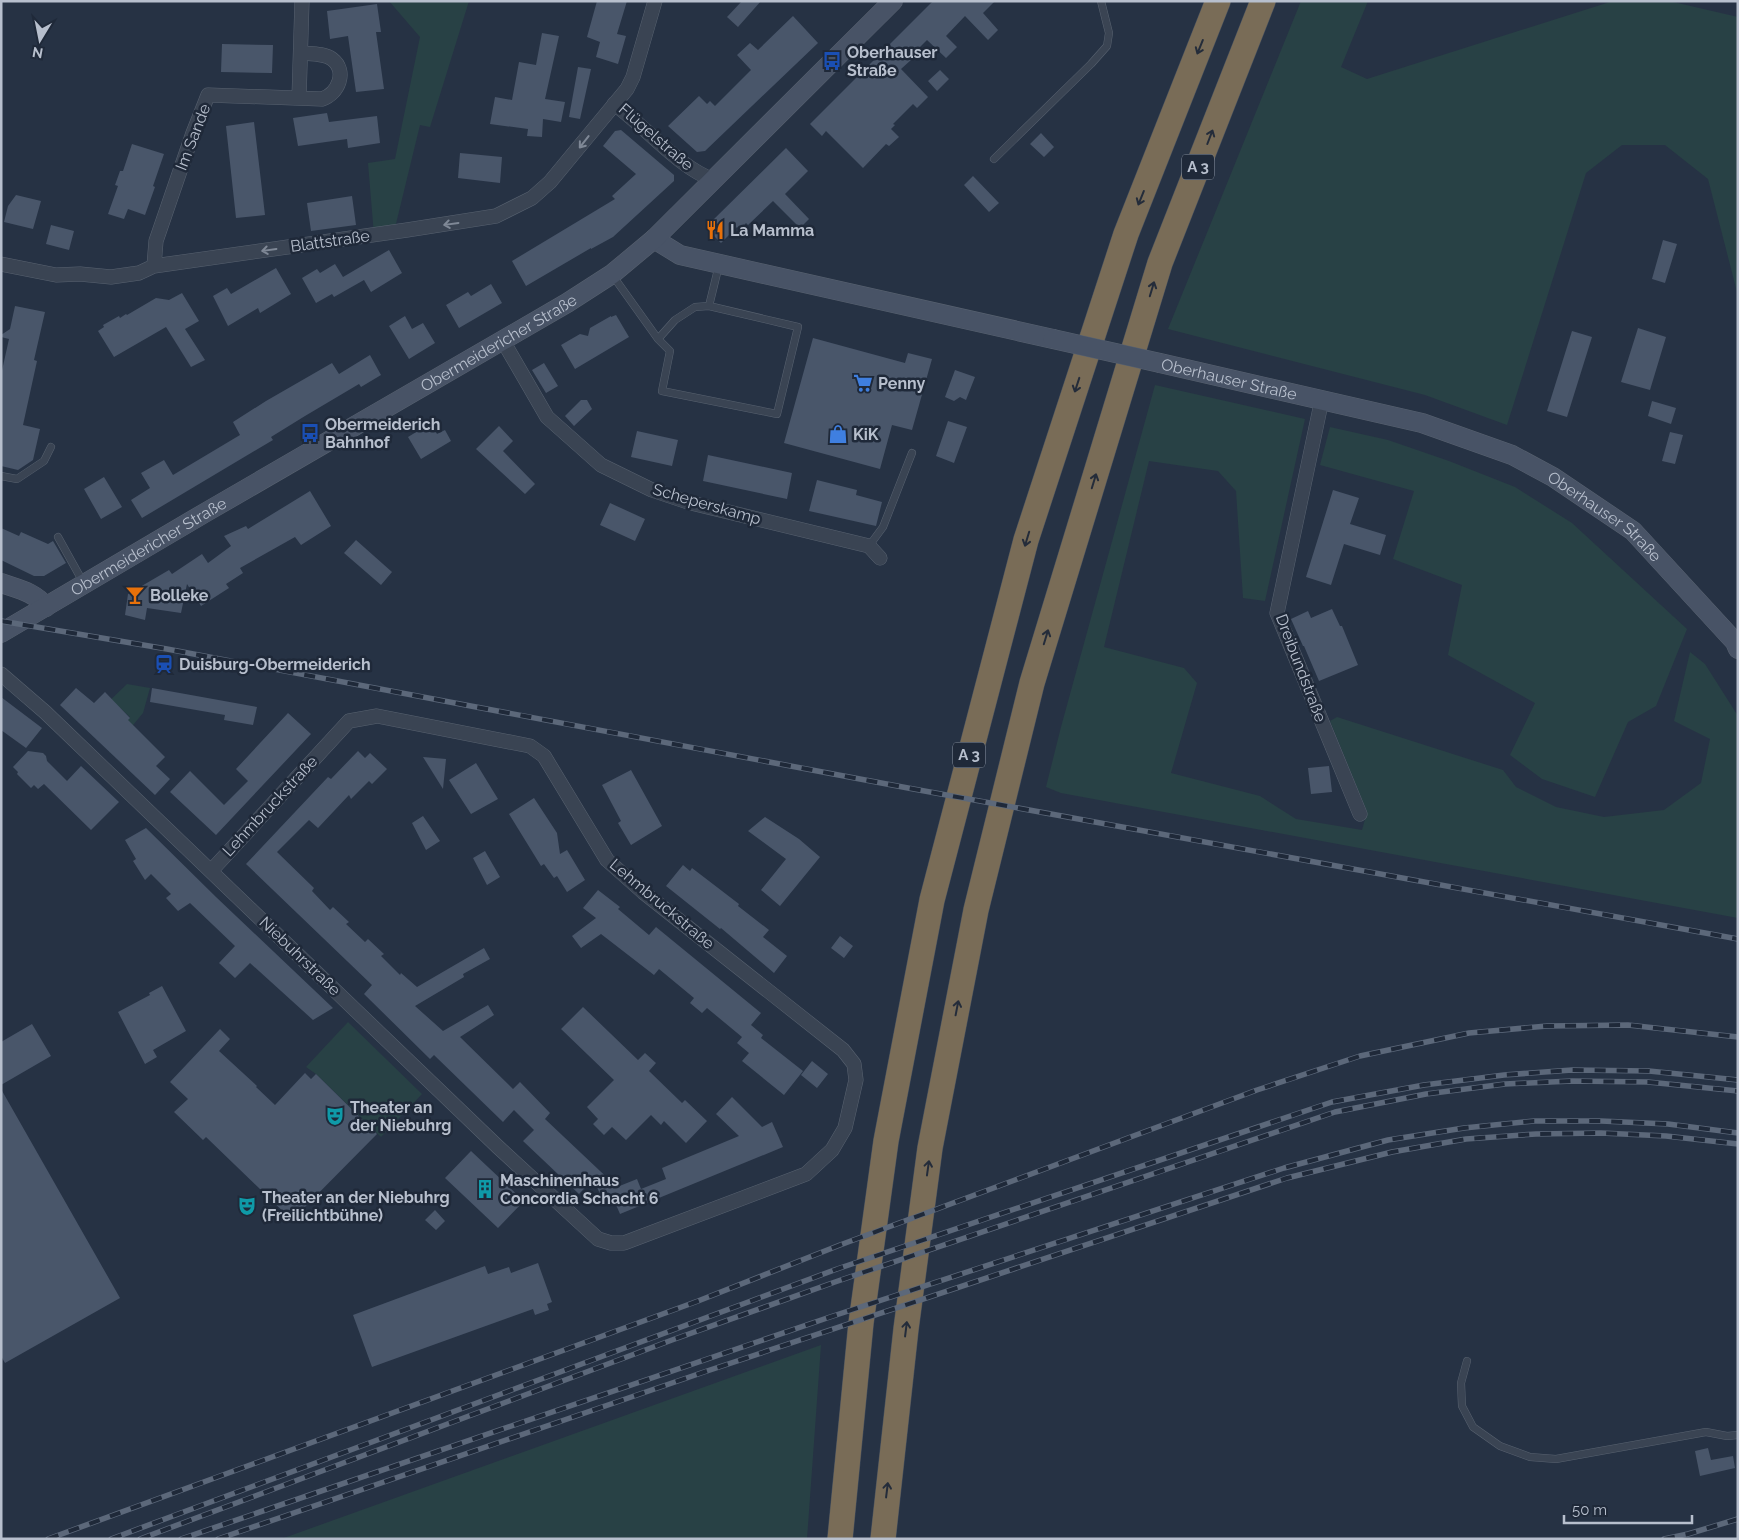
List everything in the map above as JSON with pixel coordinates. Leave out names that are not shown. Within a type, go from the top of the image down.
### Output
[{"type":"highway","name":"A 3","points":[[840,1539],[861,1323],[886,1141],[932,900],[1026,540],[1126,234],[1218,1]]},
{"type":"highway","name":"A 3","points":[[883,1539],[906,1329],[930,1148],[976,910],[1029,693],[1160,263],[1263,1]]},
{"type":"street","points":[[298,98],[302,1]]},
{"type":"street","name":"Flügelstraße","points":[[655,1],[631,83],[614,104],[693,170],[714,180]]},
{"type":"street","name":"Obermeidericher Straße","points":[[1,633],[208,511],[504,341],[612,274],[654,238],[714,180],[893,1]]},
{"type":"street","name":"Im Sande","points":[[154,266],[156,241],[208,95],[322,99],[327,97],[338,87],[340,81],[338,68],[332,59],[301,53]]},
{"type":"street","name":"Blattstraße","points":[[1,264],[56,275],[80,274],[110,277],[139,273],[154,266],[496,216],[532,198],[550,182],[614,104]]},
{"type":"street","name":"Oberhauser Straße","points":[[654,238],[680,255],[1422,423],[1512,456],[1553,477],[1634,530],[1735,642],[1738,649]]},
{"type":"street","name":"Scheperskamp","points":[[504,341],[547,417],[601,465],[652,490],[690,502],[869,546]]},
{"type":"street","name":"Dreibundstraße","points":[[1322,400],[1277,613],[1360,814]]},
{"type":"street","points":[[869,546],[880,558]]},
{"type":"street","points":[[1,583],[33,595],[41,600],[46,607]]},
{"type":"street","name":"Niebuhrstraße","points":[[1,674],[45,712],[498,1146],[598,1239]]},
{"type":"street","name":"Lehmbruckstraße","points":[[211,871],[349,721],[377,716],[530,746],[544,756],[607,860],[644,892],[844,1050],[854,1064],[856,1080],[845,1128],[832,1150],[806,1174],[624,1243],[611,1243],[598,1239]]},
{"type":"lane","points":[[994,159],[1107,46],[1109,33],[1101,1]]},
{"type":"lane","points":[[708,306],[720,265]]},
{"type":"lane","points":[[612,274],[658,339],[670,351],[662,391],[777,414],[798,327],[708,306],[695,307],[676,320],[658,339]]},
{"type":"lane","points":[[1,476],[17,479],[44,462],[51,447]]},
{"type":"lane","points":[[869,546],[883,527],[912,453]]},
{"type":"lane","points":[[58,537],[85,585]]},
{"type":"lane","points":[[1467,1361],[1461,1383],[1462,1406],[1473,1427],[1500,1446],[1530,1457],[1556,1459],[1706,1432],[1727,1436],[1738,1435]]},
{"type":"green space","points":[[389,1],[469,1],[430,127],[420,125],[394,232],[374,235],[368,163],[395,159],[420,37]]},
{"type":"green space","points":[[1301,1],[1368,1],[1341,67],[1367,79],[1613,1],[1669,1],[1738,17],[1738,296],[1708,179],[1665,145],[1622,145],[1586,173],[1507,425],[1425,395],[1168,329]]},
{"type":"green space","points":[[1155,385],[1305,419],[1265,601],[1243,598],[1236,491],[1218,471],[1149,461],[1104,647],[1184,668],[1197,683],[1171,773],[1260,796],[1296,819],[1362,830],[1367,812],[1330,721],[1337,717],[1503,770],[1516,787],[1556,807],[1604,817],[1664,810],[1701,783],[1710,739],[1674,721],[1690,652],[1705,664],[1738,716],[1738,918],[1061,793],[1046,787]]},
{"type":"green space","points":[[1330,427],[1388,440],[1515,487],[1572,523],[1687,629],[1656,706],[1628,722],[1595,797],[1542,779],[1510,755],[1535,703],[1448,655],[1462,585],[1393,559],[1414,491],[1320,465]]},
{"type":"green space","points":[[127,684],[150,688],[143,713],[110,753],[118,742],[118,730],[130,717],[119,707],[114,710],[100,710]]},
{"type":"green space","points":[[348,1022],[422,1094],[381,1137],[316,1074],[306,1067]]},
{"type":"green space","points":[[821,1345],[807,1539],[281,1539]]},
{"type":"building","points":[[597,1],[627,1],[617,34],[626,36],[618,64],[596,57],[600,42],[587,37]]},
{"type":"building","points":[[742,1],[761,1],[738,27],[727,17]]},
{"type":"building","points":[[933,1],[995,1],[983,13],[998,30],[988,40],[965,16],[946,36],[957,47],[946,58],[927,40],[909,58],[911,60],[901,69],[928,97],[917,108],[913,104],[893,124],[895,125],[891,129],[899,137],[889,146],[886,144],[863,168],[826,131],[822,136],[810,124]]},
{"type":"building","points":[[377,4],[381,32],[376,32],[384,89],[356,92],[348,36],[330,39],[327,11]]},
{"type":"building","points":[[793,16],[818,43],[705,151],[697,152],[668,126],[699,96],[707,104],[710,101],[715,106],[751,70],[737,55],[750,43],[758,50]]},
{"type":"building","points":[[542,33],[559,36],[545,99],[565,102],[561,122],[543,119],[542,137],[527,136],[528,129],[490,124],[495,97],[512,100],[519,62],[536,65]]},
{"type":"building","points":[[222,44],[273,45],[272,73],[221,72]]},
{"type":"building","points":[[578,67],[591,69],[580,119],[569,117]]},
{"type":"building","points":[[940,70],[949,79],[937,91],[928,81]]},
{"type":"building","points":[[327,113],[329,122],[377,116],[380,143],[348,148],[347,139],[298,146],[293,118]]},
{"type":"building","points":[[254,122],[265,215],[236,218],[226,126]]},
{"type":"building","points":[[621,130],[674,175],[674,181],[613,237],[526,286],[512,261],[615,199],[612,196],[636,174],[603,146],[615,131]]},
{"type":"building","points":[[1041,133],[1054,147],[1044,157],[1030,144]]},
{"type":"building","points":[[132,144],[164,154],[145,215],[128,209],[124,219],[108,214],[118,186],[115,185],[120,171],[123,171]]},
{"type":"building","points":[[786,148],[808,171],[785,194],[809,219],[800,228],[773,201],[748,225],[746,223],[740,230],[737,227],[721,243],[709,231],[716,223],[713,220]]},
{"type":"building","points":[[460,153],[502,157],[500,183],[458,178]]},
{"type":"building","points":[[973,176],[999,203],[989,212],[964,185]]},
{"type":"building","points":[[16,195],[41,201],[33,229],[4,222],[8,206]]},
{"type":"building","points":[[352,196],[356,225],[311,231],[307,203]]},
{"type":"building","points":[[51,225],[74,231],[69,250],[46,244]]},
{"type":"building","points":[[1663,240],[1677,244],[1665,283],[1652,279]]},
{"type":"building","points":[[389,250],[402,273],[371,292],[364,280],[334,297],[332,294],[316,303],[302,278],[317,269],[320,273],[335,264],[343,277]]},
{"type":"building","points":[[276,268],[291,294],[260,313],[258,308],[228,326],[213,296],[227,288],[231,294]]},
{"type":"building","points":[[491,284],[502,303],[459,328],[446,305],[468,292],[471,296]]},
{"type":"building","points":[[182,293],[199,321],[185,329],[205,360],[191,367],[166,327],[114,357],[98,331],[104,327],[103,325],[119,316],[120,318],[127,315],[156,298],[169,300]]},
{"type":"building","points":[[15,306],[45,312],[34,360],[37,361],[23,425],[40,429],[33,460],[18,470],[1,466],[1,375],[9,339],[1,337],[1,335],[10,329]]},
{"type":"building","points":[[616,315],[629,337],[575,369],[561,345],[580,334],[588,336],[590,328]]},
{"type":"building","points":[[405,316],[412,329],[423,323],[435,343],[409,359],[389,326]]},
{"type":"building","points":[[1638,328],[1666,337],[1650,390],[1621,382]]},
{"type":"building","points":[[1572,331],[1592,337],[1567,417],[1547,411]]},
{"type":"building","name":"Penny","points":[[813,338],[905,363],[908,353],[932,359],[912,430],[892,425],[880,469],[784,443]]},
{"type":"building","points":[[370,355],[381,375],[361,387],[359,384],[305,416],[271,437],[273,440],[142,518],[131,500],[150,488],[141,473],[164,460],[173,475],[240,435],[233,422],[266,401],[332,363],[339,374]]},
{"type":"building","points":[[544,363],[558,386],[546,393],[532,370]]},
{"type":"building","points":[[955,370],[975,377],[966,400],[960,397],[954,401],[945,397]]},
{"type":"building","points":[[581,400],[587,400],[592,409],[574,426],[565,416]]},
{"type":"building","points":[[1652,401],[1676,408],[1671,424],[1648,416]]},
{"type":"building","points":[[948,421],[967,427],[954,463],[936,456]]},
{"type":"building","points":[[431,423],[437,434],[445,430],[451,441],[421,459],[408,437]]},
{"type":"building","points":[[499,426],[513,441],[503,451],[535,484],[525,494],[476,449]]},
{"type":"building","points":[[637,431],[678,440],[672,466],[631,457]]},
{"type":"building","points":[[1670,432],[1683,435],[1675,464],[1662,461]]},
{"type":"building","points":[[708,455],[792,473],[787,499],[703,481]]},
{"type":"building","points":[[104,477],[122,507],[101,519],[84,489]]},
{"type":"building","points":[[817,480],[857,490],[856,495],[882,502],[876,526],[809,511]]},
{"type":"building","points":[[1333,490],[1359,498],[1350,524],[1386,535],[1380,555],[1344,544],[1331,585],[1306,577]]},
{"type":"building","points":[[310,491],[331,526],[301,545],[295,537],[240,568],[243,573],[226,584],[229,588],[201,606],[187,584],[181,613],[147,608],[145,620],[125,615],[128,594],[169,570],[172,574],[202,554],[208,563],[231,546],[224,536],[246,526],[248,529]]},
{"type":"building","points":[[610,503],[645,519],[635,541],[600,525]]},
{"type":"building","points":[[1,528],[19,536],[21,532],[48,544],[53,541],[66,563],[44,576],[34,576],[1,560]]},
{"type":"building","points":[[356,540],[392,572],[381,585],[344,553]]},
{"type":"building","points":[[1332,609],[1340,626],[1342,626],[1358,665],[1319,681],[1291,619],[1308,611],[1311,618]]},
{"type":"building","points":[[76,688],[94,703],[105,692],[130,718],[128,720],[165,757],[156,766],[170,779],[155,795],[60,705]]},
{"type":"building","points":[[152,688],[257,707],[253,725],[224,720],[225,715],[150,702]]},
{"type":"building","points":[[1,697],[42,728],[26,748],[1,730]]},
{"type":"building","points":[[288,713],[311,734],[216,835],[170,792],[190,771],[224,805],[248,781],[236,769]]},
{"type":"building","points":[[28,751],[43,753],[47,761],[67,781],[81,766],[119,802],[91,830],[44,784],[38,789],[34,785],[31,788],[17,774],[18,772],[13,767]]},
{"type":"building","points":[[358,751],[365,758],[370,753],[387,769],[372,784],[369,781],[351,799],[349,795],[318,828],[309,820],[277,852],[314,888],[312,891],[330,910],[333,907],[349,922],[346,924],[365,942],[368,939],[384,954],[381,956],[400,975],[401,973],[417,987],[484,948],[490,959],[463,974],[464,977],[415,1006],[443,1031],[488,1005],[494,1015],[460,1037],[513,1089],[520,1082],[550,1113],[545,1119],[617,1187],[637,1179],[641,1189],[666,1179],[662,1168],[739,1136],[716,1114],[732,1097],[762,1127],[772,1122],[783,1147],[620,1214],[614,1200],[603,1201],[594,1180],[598,1174],[579,1194],[523,1141],[534,1130],[514,1110],[503,1122],[434,1055],[430,1059],[364,994],[372,985],[246,864],[328,777],[331,779]]},
{"type":"building","points":[[423,757],[446,759],[443,789]]},
{"type":"building","points":[[476,763],[498,799],[471,814],[449,780]]},
{"type":"building","points":[[1329,766],[1332,792],[1311,794],[1308,768]]},
{"type":"building","points":[[631,770],[662,826],[631,845],[618,823],[621,821],[602,785]]},
{"type":"building","points":[[534,798],[557,833],[560,854],[567,850],[585,880],[567,892],[557,876],[554,878],[544,864],[541,866],[509,814]]},
{"type":"building","points":[[423,816],[440,841],[426,850],[412,823]]},
{"type":"building","points":[[765,817],[799,839],[820,857],[780,906],[761,890],[786,859],[748,831]]},
{"type":"building","points":[[146,828],[333,1008],[313,1020],[250,963],[235,978],[219,963],[235,946],[190,903],[178,911],[166,898],[171,894],[151,874],[145,880],[133,861],[136,859],[125,840]]},
{"type":"building","points":[[485,851],[500,877],[487,885],[473,858]]},
{"type":"building","points":[[683,865],[690,871],[692,868],[769,930],[763,937],[787,956],[774,973],[721,928],[666,886]]},
{"type":"building","points":[[598,890],[620,907],[618,909],[649,935],[656,927],[761,1013],[751,1025],[763,1035],[761,1038],[803,1071],[784,1095],[742,1061],[749,1053],[737,1043],[742,1037],[707,1008],[702,1013],[690,1003],[694,998],[659,969],[654,975],[601,934],[581,948],[572,936],[596,918],[583,908]]},
{"type":"building","points":[[840,936],[853,946],[844,958],[831,948]]},
{"type":"building","points":[[162,986],[186,1031],[153,1050],[157,1057],[145,1064],[118,1012],[150,995],[149,993]]},
{"type":"building","points":[[583,1007],[638,1060],[645,1053],[656,1063],[649,1071],[682,1103],[685,1100],[707,1121],[686,1143],[664,1121],[661,1125],[651,1115],[626,1140],[612,1127],[604,1135],[593,1124],[598,1119],[587,1107],[614,1080],[561,1029]]},
{"type":"building","points":[[32,1024],[51,1056],[1,1085],[1,1042]]},
{"type":"building","points":[[220,1029],[230,1039],[219,1051],[275,1105],[305,1073],[311,1079],[316,1074],[377,1134],[292,1220],[206,1137],[203,1140],[174,1112],[188,1099],[170,1082]]},
{"type":"building","points":[[812,1061],[828,1074],[817,1088],[801,1075]]},
{"type":"building","points":[[1,1089],[120,1298],[5,1363],[1,1356]]},
{"type":"building","name":"Maschinenhaus Concordia Schacht 6","points":[[471,1151],[524,1201],[498,1228],[445,1178]]},
{"type":"building","points":[[435,1210],[445,1221],[436,1230],[425,1220]]},
{"type":"building","points":[[538,1263],[552,1302],[547,1304],[549,1310],[535,1315],[533,1309],[372,1367],[353,1315],[485,1266],[488,1274],[509,1267],[511,1273]]},
{"type":"building","points":[[1708,1448],[1711,1460],[1733,1456],[1735,1468],[1700,1476],[1695,1451]]},
{"type":"railway","points":[[1,621],[167,649],[908,788],[1738,939]]},
{"type":"railway","points":[[48,1539],[698,1301],[840,1245],[1257,1090],[1360,1056],[1469,1033],[1547,1026],[1628,1025],[1738,1037]]},
{"type":"railway","points":[[111,1539],[837,1269],[1332,1102],[1424,1085],[1504,1075],[1572,1070],[1649,1071],[1738,1080]]},
{"type":"railway","points":[[140,1539],[672,1340],[835,1282],[1335,1112],[1426,1094],[1505,1084],[1572,1081],[1648,1082],[1738,1091]]},
{"type":"railway","points":[[181,1539],[830,1317],[1284,1168],[1388,1140],[1464,1128],[1534,1121],[1668,1124],[1738,1133]]},
{"type":"railway","points":[[218,1539],[704,1372],[1287,1178],[1392,1152],[1466,1139],[1536,1134],[1601,1133],[1666,1136],[1738,1144]]},
{"type":"railway","points":[[1664,1539],[1738,1519]]},
{"type":"place","name":"Oberhauser Straße","points":[[832,61]]},
{"type":"place","name":"La Mamma","points":[[715,230]]},
{"type":"place","name":"Penny","points":[[863,383]]},
{"type":"place","name":"Obermeiderich Bahnhof","points":[[310,433]]},
{"type":"place","name":"KiK","points":[[838,434]]},
{"type":"place","name":"Bolleke","points":[[135,595]]},
{"type":"place","name":"Duisburg-Obermeiderich","points":[[164,664]]},
{"type":"place","name":"Theater an der Niebuhrg","points":[[335,1116]]},
{"type":"place","name":"Maschinenhaus Concordia Schacht 6","points":[[485,1189]]},
{"type":"place","name":"Theater an der Niebuhrg (Freilichtbühne)","points":[[247,1206]]}]
